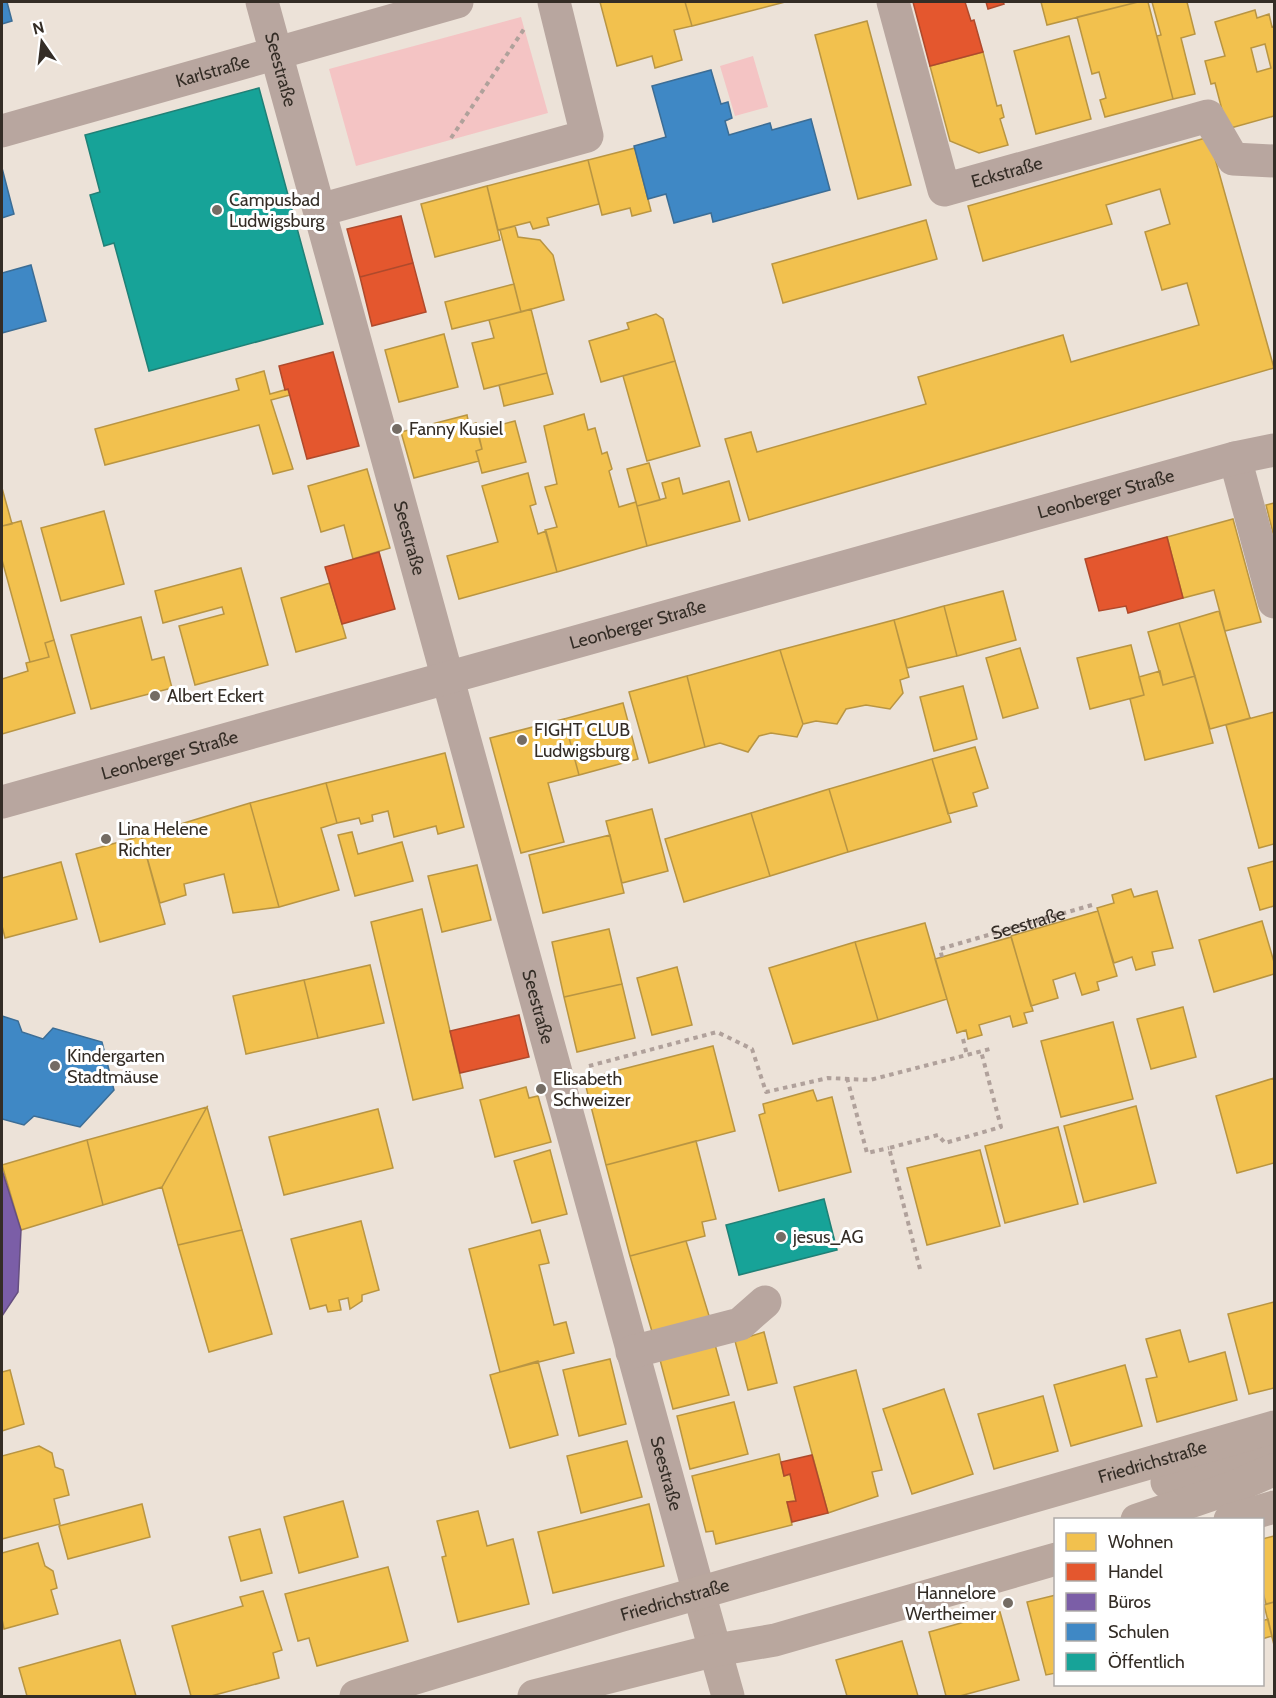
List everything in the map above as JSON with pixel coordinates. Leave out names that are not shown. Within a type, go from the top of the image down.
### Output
[{"type":"main road","name":"Friedrichstraße","points":[[356,1696],[699,1593],[1275,1427]]},
{"type":"main road","name":"Friedrichstraße","points":[[993,1509],[1062,1505],[1132,1491],[1226,1465],[1275,1456]]},
{"type":"main road","points":[[1143,1518],[1234,1487],[1275,1470]]},
{"type":"main road","points":[[1237,1518],[1275,1507]]},
{"type":"main road","points":[[534,1696],[716,1650],[775,1640],[1054,1560]]},
{"type":"main road","points":[[699,1593],[728,1696]]},
{"type":"street","name":"Seestraße","points":[[262,2],[699,1593]]},
{"type":"street","name":"Karlstraße","points":[[2,131],[457,2]]},
{"type":"street","name":"Eckstraße","points":[[893,2],[944,190],[1208,116],[1233,159],[1275,161]]},
{"type":"street","points":[[320,210],[587,136],[542,11]]},
{"type":"street","name":"Leonberger Straße","points":[[2,802],[1235,458],[1275,450]]},
{"type":"street","points":[[1235,458],[1275,602]]},
{"type":"street","points":[[632,1352],[740,1324],[765,1302]]},
{"type":"path","points":[[421,183],[542,11]]},
{"type":"path","name":"Seestraße","points":[[942,957],[940,949],[1092,905]]},
{"type":"path","points":[[557,1075],[717,1032],[752,1048],[766,1092],[828,1078],[870,1080],[990,1049]]},
{"type":"path","points":[[963,1039],[967,1055]]},
{"type":"path","points":[[847,1078],[867,1153],[938,1135],[945,1143],[1001,1127],[981,1051]]},
{"type":"path","points":[[889,1148],[920,1269]]},
{"type":"shaded area","points":[[521,17],[548,113],[356,166],[329,69]]},
{"type":"shaded area","points":[[753,56],[768,107],[735,116],[720,66]]},
{"type":"building: Wohnen","points":[[600,2],[685,2],[692,26],[674,30],[682,60],[655,68],[652,56],[617,66]]},
{"type":"building: Wohnen","points":[[685,2],[785,2],[692,26]]},
{"type":"building: Wohnen","points":[[1041,2],[1138,2],[1047,25]]},
{"type":"building: Wohnen","points":[[1138,2],[1148,2],[1173,99],[1105,117],[1100,100],[1106,98],[1099,72],[1092,74],[1077,17]]},
{"type":"building: Wohnen","points":[[1152,2],[1187,2],[1195,34],[1181,38],[1195,94],[1173,99],[1157,36],[1161,35]]},
{"type":"building: Wohnen","points":[[1255,10],[1257,18],[1269,14],[1272,27],[1274,26],[1274,116],[1227,129],[1215,83],[1211,84],[1205,61],[1225,56],[1215,22]],"holes":[[[1265,44],[1271,68],[1257,72],[1251,48]]]},
{"type":"building: Wohnen","points":[[867,21],[911,185],[858,199],[815,35]]},
{"type":"building: Wohnen","points":[[1069,36],[1091,119],[1036,134],[1014,51]]},
{"type":"building: Wohnen","points":[[983,52],[997,106],[1001,105],[1004,117],[1000,119],[1008,145],[979,153],[950,141],[930,66]]},
{"type":"building: Wohnen","points":[[1209,137],[1274,368],[749,520],[725,439],[751,432],[757,452],[926,404],[918,377],[1063,335],[1071,362],[1199,325],[1187,283],[1162,290],[1145,232],[1170,224],[1160,189],[1106,205],[1112,224],[983,261],[968,206]]},
{"type":"building: Wohnen","points":[[635,148],[651,211],[632,216],[630,208],[602,215],[588,160]]},
{"type":"building: Wohnen","points":[[588,160],[599,204],[547,218],[549,225],[533,229],[530,222],[498,230],[487,186]]},
{"type":"building: Wohnen","points":[[487,186],[500,240],[435,257],[421,204]]},
{"type":"building: Wohnen","points":[[926,220],[937,259],[783,303],[772,264]]},
{"type":"building: Wohnen","points":[[515,226],[518,237],[540,240],[553,255],[564,300],[521,312],[500,230]]},
{"type":"building: Wohnen","points":[[514,284],[521,312],[452,329],[445,302]]},
{"type":"building: Wohnen","points":[[531,309],[547,373],[484,389],[472,343],[494,338],[489,320]]},
{"type":"building: Wohnen","points":[[656,314],[663,319],[675,361],[601,382],[589,341],[629,329],[627,323]]},
{"type":"building: Wohnen","points":[[444,334],[458,387],[399,402],[385,350]]},
{"type":"building: Wohnen","points":[[675,361],[700,446],[647,461],[623,376]]},
{"type":"building: Wohnen","points":[[264,371],[270,394],[288,389],[290,395],[271,400],[293,469],[273,474],[259,425],[105,465],[95,429],[239,390],[236,379]]},
{"type":"building: Wohnen","points":[[547,373],[553,394],[504,406],[499,385]]},
{"type":"building: Wohnen","points":[[584,414],[588,430],[595,428],[602,454],[607,452],[612,469],[609,471],[619,507],[636,502],[647,546],[557,572],[545,530],[557,527],[545,487],[557,484],[544,426]]},
{"type":"building: Wohnen","points":[[467,415],[469,425],[476,423],[482,449],[476,451],[479,461],[414,478],[401,432]]},
{"type":"building: Wohnen","points":[[515,421],[526,462],[482,473],[476,451],[482,449],[477,431]]},
{"type":"building: Wohnen","points":[[649,463],[660,500],[637,506],[627,469]]},
{"type":"building: Wohnen","points":[[367,469],[390,548],[353,559],[344,525],[321,532],[308,486]]},
{"type":"building: Wohnen","points":[[528,473],[536,504],[530,506],[538,534],[546,531],[557,572],[459,599],[447,556],[498,542],[482,486]]},
{"type":"building: Wohnen","points":[[679,478],[683,494],[729,481],[740,521],[647,546],[637,506],[666,498],[662,483]]},
{"type":"building: Wohnen","points":[[2,488],[12,524],[2,526]]},
{"type":"building: Wohnen","points":[[1274,503],[1274,537],[1266,505]]},
{"type":"building: Wohnen","points":[[104,511],[124,584],[61,601],[41,528]]},
{"type":"building: Wohnen","points":[[1233,519],[1261,622],[1225,631],[1214,590],[1183,598],[1167,537]]},
{"type":"building: Wohnen","points":[[21,521],[54,640],[45,643],[49,657],[30,662],[2,560],[2,526]]},
{"type":"building: Wohnen","points":[[241,568],[268,665],[195,685],[179,626],[224,614],[222,607],[163,623],[155,591]]},
{"type":"building: Wohnen","points":[[330,583],[346,638],[296,652],[281,598]]},
{"type":"building: Wohnen","points":[[1003,591],[1016,640],[957,656],[944,606]]},
{"type":"building: Wohnen","points":[[944,606],[957,656],[907,668],[894,620]]},
{"type":"building: Wohnen","points":[[1219,611],[1250,718],[1210,729],[1179,623]]},
{"type":"building: Wohnen","points":[[141,617],[152,660],[164,657],[172,688],[91,709],[71,635]]},
{"type":"building: Wohnen","points":[[894,620],[909,677],[900,680],[903,693],[890,709],[866,705],[846,709],[837,724],[816,721],[803,724],[780,650]]},
{"type":"building: Wohnen","points":[[1179,623],[1195,676],[1163,685],[1148,632]]},
{"type":"building: Wohnen","points":[[54,640],[75,713],[2,734],[2,679],[28,671],[26,663],[49,657],[45,643]]},
{"type":"building: Wohnen","points":[[1131,645],[1144,695],[1090,709],[1077,658]]},
{"type":"building: Wohnen","points":[[1020,648],[1038,708],[1003,718],[986,658]]},
{"type":"building: Wohnen","points":[[780,650],[803,724],[797,737],[771,733],[759,736],[748,752],[720,743],[705,747],[687,676]]},
{"type":"building: Wohnen","points":[[1160,671],[1163,685],[1195,676],[1213,743],[1145,760],[1130,699],[1144,695],[1139,677]]},
{"type":"building: Wohnen","points":[[687,676],[705,747],[649,763],[629,692]]},
{"type":"building: Wohnen","points":[[963,686],[977,739],[934,751],[920,697]]},
{"type":"building: Wohnen","points":[[623,703],[638,759],[579,775],[564,719]]},
{"type":"building: Wohnen","points":[[1274,712],[1274,844],[1259,848],[1226,725]]},
{"type":"building: Wohnen","points":[[564,719],[579,775],[548,783],[564,842],[521,853],[490,738]]},
{"type":"building: Wohnen","points":[[975,747],[988,788],[973,793],[977,806],[948,814],[932,759]]},
{"type":"building: Wohnen","points":[[445,753],[464,827],[438,834],[436,826],[394,837],[388,811],[372,815],[373,821],[361,824],[359,818],[337,823],[326,783]]},
{"type":"building: Wohnen","points":[[932,759],[951,822],[848,852],[829,789]]},
{"type":"building: Wohnen","points":[[326,783],[337,823],[321,828],[339,890],[279,907],[250,803]]},
{"type":"building: Wohnen","points":[[829,789],[848,852],[770,876],[751,813]]},
{"type":"building: Wohnen","points":[[250,803],[279,907],[233,913],[224,874],[184,884],[186,895],[160,903],[141,836]]},
{"type":"building: Wohnen","points":[[652,809],[668,871],[622,883],[606,821]]},
{"type":"building: Wohnen","points":[[751,813],[770,876],[684,902],[665,839]]},
{"type":"building: Wohnen","points":[[352,832],[358,854],[402,842],[413,881],[355,896],[338,835]]},
{"type":"building: Wohnen","points":[[610,835],[624,893],[543,913],[529,855]]},
{"type":"building: Wohnen","points":[[141,836],[165,924],[100,942],[76,854]]},
{"type":"building: Wohnen","points":[[1274,861],[1274,906],[1260,910],[1248,868]]},
{"type":"building: Wohnen","points":[[61,862],[77,919],[5,938],[2,926],[2,878]]},
{"type":"building: Wohnen","points":[[477,865],[491,920],[442,932],[428,876]]},
{"type":"building: Wohnen","points":[[1131,889],[1134,897],[1157,891],[1173,948],[1152,952],[1155,965],[1136,970],[1132,957],[1114,963],[1097,908],[1114,903],[1112,895]]},
{"type":"building: Wohnen","points":[[422,909],[463,1088],[413,1100],[371,922]]},
{"type":"building: Wohnen","points":[[1098,911],[1117,976],[1097,982],[1099,990],[1082,995],[1075,973],[1053,980],[1058,998],[1031,1006],[1011,936]]},
{"type":"building: Wohnen","points":[[1262,921],[1274,962],[1274,974],[1214,992],[1199,940]]},
{"type":"building: Wohnen","points":[[925,923],[947,999],[878,1020],[855,942]]},
{"type":"building: Wohnen","points":[[609,929],[622,984],[564,997],[552,942]]},
{"type":"building: Wohnen","points":[[1011,937],[1033,1011],[1024,1013],[1027,1023],[1013,1027],[1010,1016],[979,1025],[982,1035],[968,1039],[966,1030],[957,1033],[935,959]]},
{"type":"building: Wohnen","points":[[855,942],[878,1020],[793,1044],[769,968]]},
{"type":"building: Wohnen","points":[[370,965],[384,1023],[318,1038],[304,980]]},
{"type":"building: Wohnen","points":[[677,967],[692,1025],[652,1035],[637,978]]},
{"type":"building: Wohnen","points":[[304,980],[318,1038],[246,1054],[233,996]]},
{"type":"building: Wohnen","points":[[622,984],[635,1038],[577,1052],[564,997]]},
{"type":"building: Wohnen","points":[[1183,1007],[1196,1057],[1151,1069],[1137,1019]]},
{"type":"building: Wohnen","points":[[1113,1022],[1133,1099],[1061,1117],[1041,1041]]},
{"type":"building: Wohnen","points":[[713,1046],[735,1131],[606,1165],[584,1079]]},
{"type":"building: Wohnen","points":[[1274,1078],[1274,1163],[1237,1173],[1216,1096]]},
{"type":"building: Wohnen","points":[[526,1087],[529,1098],[538,1096],[551,1142],[495,1157],[480,1100]]},
{"type":"building: Wohnen","points":[[813,1090],[817,1101],[832,1097],[851,1172],[779,1191],[759,1115],[765,1113],[763,1104]]},
{"type":"building: Wohnen","points":[[1136,1106],[1156,1183],[1084,1202],[1064,1126]]},
{"type":"building: Wohnen","points":[[207,1107],[242,1230],[178,1245],[162,1187]]},
{"type":"building: Wohnen","points":[[207,1107],[162,1187],[103,1205],[87,1140]]},
{"type":"building: Wohnen","points":[[378,1109],[393,1168],[284,1195],[269,1137]]},
{"type":"building: Wohnen","points":[[1058,1127],[1078,1204],[1005,1223],[985,1146]]},
{"type":"building: Wohnen","points":[[87,1140],[103,1205],[21,1230],[2,1165]]},
{"type":"building: Wohnen","points":[[696,1141],[716,1219],[702,1222],[705,1236],[630,1256],[606,1165]]},
{"type":"building: Wohnen","points":[[550,1150],[567,1214],[532,1223],[514,1161]]},
{"type":"building: Wohnen","points":[[980,1150],[1000,1226],[927,1245],[907,1168]]},
{"type":"building: Wohnen","points":[[361,1221],[379,1290],[362,1295],[362,1301],[350,1309],[348,1298],[339,1300],[341,1310],[328,1312],[326,1305],[310,1309],[291,1239]]},
{"type":"building: Wohnen","points":[[242,1230],[272,1334],[209,1352],[178,1245]]},
{"type":"building: Wohnen","points":[[540,1230],[549,1263],[539,1265],[554,1325],[566,1322],[574,1353],[500,1372],[469,1249]]},
{"type":"building: Wohnen","points":[[686,1241],[710,1319],[653,1335],[630,1256]]},
{"type":"building: Wohnen","points":[[1274,1302],[1274,1388],[1249,1394],[1228,1314]]},
{"type":"building: Wohnen","points":[[1180,1330],[1189,1362],[1225,1352],[1237,1400],[1157,1422],[1146,1379],[1157,1377],[1146,1339]]},
{"type":"building: Wohnen","points":[[764,1332],[777,1383],[748,1390],[735,1341]]},
{"type":"building: Wohnen","points":[[714,1341],[729,1395],[673,1409],[659,1356]]},
{"type":"building: Wohnen","points":[[610,1359],[626,1424],[579,1436],[563,1370]]},
{"type":"building: Wohnen","points":[[538,1361],[558,1435],[510,1448],[490,1375]]},
{"type":"building: Wohnen","points":[[1125,1365],[1142,1426],[1071,1446],[1054,1385]]},
{"type":"building: Wohnen","points":[[10,1370],[24,1424],[2,1431],[2,1372]]},
{"type":"building: Wohnen","points":[[856,1370],[882,1470],[872,1472],[878,1496],[828,1513],[794,1387]]},
{"type":"building: Wohnen","points":[[944,1389],[973,1474],[912,1494],[883,1409]]},
{"type":"building: Wohnen","points":[[1043,1396],[1058,1451],[994,1469],[978,1414]]},
{"type":"building: Wohnen","points":[[734,1402],[748,1454],[690,1469],[677,1416]]},
{"type":"building: Wohnen","points":[[627,1441],[642,1497],[581,1513],[567,1456]]},
{"type":"building: Wohnen","points":[[39,1446],[52,1453],[55,1467],[63,1470],[69,1495],[54,1499],[60,1524],[2,1539],[2,1456]]},
{"type":"building: Wohnen","points":[[779,1454],[784,1476],[790,1474],[796,1501],[787,1502],[792,1525],[716,1544],[713,1531],[706,1532],[692,1476]]},
{"type":"building: Wohnen","points":[[343,1501],[358,1557],[299,1573],[284,1517]]},
{"type":"building: Wohnen","points":[[142,1504],[150,1537],[68,1559],[59,1526]]},
{"type":"building: Wohnen","points":[[649,1504],[664,1566],[553,1593],[538,1532]]},
{"type":"building: Wohnen","points":[[478,1511],[487,1546],[513,1539],[529,1604],[458,1622],[442,1557],[446,1556],[437,1521]]},
{"type":"building: Wohnen","points":[[260,1529],[272,1573],[241,1581],[229,1537]]},
{"type":"building: Wohnen","points":[[1274,1536],[1274,1602],[1266,1604],[1264,1596],[1264,1538]]},
{"type":"building: Wohnen","points":[[38,1543],[45,1566],[53,1571],[57,1588],[51,1590],[58,1614],[4,1629],[2,1553]]},
{"type":"building: Wohnen","points":[[388,1567],[408,1641],[317,1666],[309,1638],[298,1641],[285,1594]]},
{"type":"building: Wohnen","points":[[263,1591],[282,1650],[273,1653],[279,1678],[211,1696],[191,1696],[172,1626],[243,1606],[240,1597]]},
{"type":"building: Wohnen","points":[[1054,1595],[1054,1673],[1046,1675],[1027,1602]]},
{"type":"building: Wohnen","points":[[1274,1602],[1274,1645],[1264,1605]]},
{"type":"building: Wohnen","points":[[1000,1612],[1019,1680],[960,1696],[946,1696],[929,1632]]},
{"type":"building: Wohnen","points":[[1268,1619],[1272,1636],[1264,1638],[1264,1620]]},
{"type":"building: Wohnen","points":[[120,1640],[136,1696],[27,1696],[19,1668]]},
{"type":"building: Wohnen","points":[[902,1641],[918,1696],[847,1696],[836,1660]]},
{"type":"building: Handel","points":[[913,2],[965,2],[971,21],[974,20],[983,52],[930,66]]},
{"type":"building: Handel","points":[[986,2],[1003,2],[1004,4],[988,9]]},
{"type":"building: Handel","points":[[401,216],[413,263],[360,277],[347,229]]},
{"type":"building: Handel","points":[[413,263],[426,312],[372,326],[360,277]]},
{"type":"building: Handel","points":[[333,352],[359,446],[307,459],[288,389],[285,390],[279,366]]},
{"type":"building: Handel","points":[[1167,537],[1183,598],[1128,613],[1126,606],[1099,611],[1085,559]]},
{"type":"building: Handel","points":[[379,552],[395,609],[342,624],[325,567]]},
{"type":"building: Handel","points":[[519,1015],[529,1057],[460,1073],[450,1031]]},
{"type":"building: Handel","points":[[812,1455],[828,1513],[792,1522],[787,1502],[796,1501],[790,1474],[784,1476],[781,1462]]},
{"type":"building: Büros","points":[[2,1170],[21,1230],[18,1292],[2,1316]]},
{"type":"building: Schulen","points":[[2,2],[7,2],[12,21],[2,24]]},
{"type":"building: Schulen","points":[[711,70],[721,104],[728,102],[732,118],[725,121],[729,135],[770,123],[772,130],[811,119],[830,190],[713,222],[711,213],[674,223],[666,194],[648,199],[634,146],[666,137],[652,86]]},
{"type":"building: Schulen","points":[[2,168],[14,214],[2,218]]},
{"type":"building: Schulen","points":[[31,265],[46,321],[2,333],[2,273]]},
{"type":"building: Schulen","name":"Kindergarten Stadtmäuse","points":[[2,1016],[18,1021],[22,1032],[43,1039],[53,1028],[102,1042],[114,1090],[80,1127],[34,1116],[24,1125],[2,1119]]},
{"type":"building: Öffentlich","points":[[259,88],[323,324],[149,371],[114,243],[104,246],[90,195],[100,192],[85,135]]},
{"type":"building: Öffentlich","name":"jesus_AG","points":[[824,1199],[837,1250],[739,1275],[726,1225]]},
{"type":"place","name":"Campusbad Ludwigsburg","points":[[217,210]]},
{"type":"place","name":"Fanny Kusiel","points":[[397,429]]},
{"type":"place","name":"Albert Eckert","points":[[155,696]]},
{"type":"place","name":"FIGHT CLUB Ludwigsburg","points":[[522,740]]},
{"type":"place","name":"Lina Helene Richter","points":[[106,839]]},
{"type":"place","name":"Kindergarten Stadtmäuse","points":[[55,1066]]},
{"type":"place","name":"Elisabeth Schweizer","points":[[541,1089]]},
{"type":"place","name":"jesus_AG","points":[[781,1237]]},
{"type":"place","name":"Hannelore Wertheimer","points":[[1008,1603]]}]
